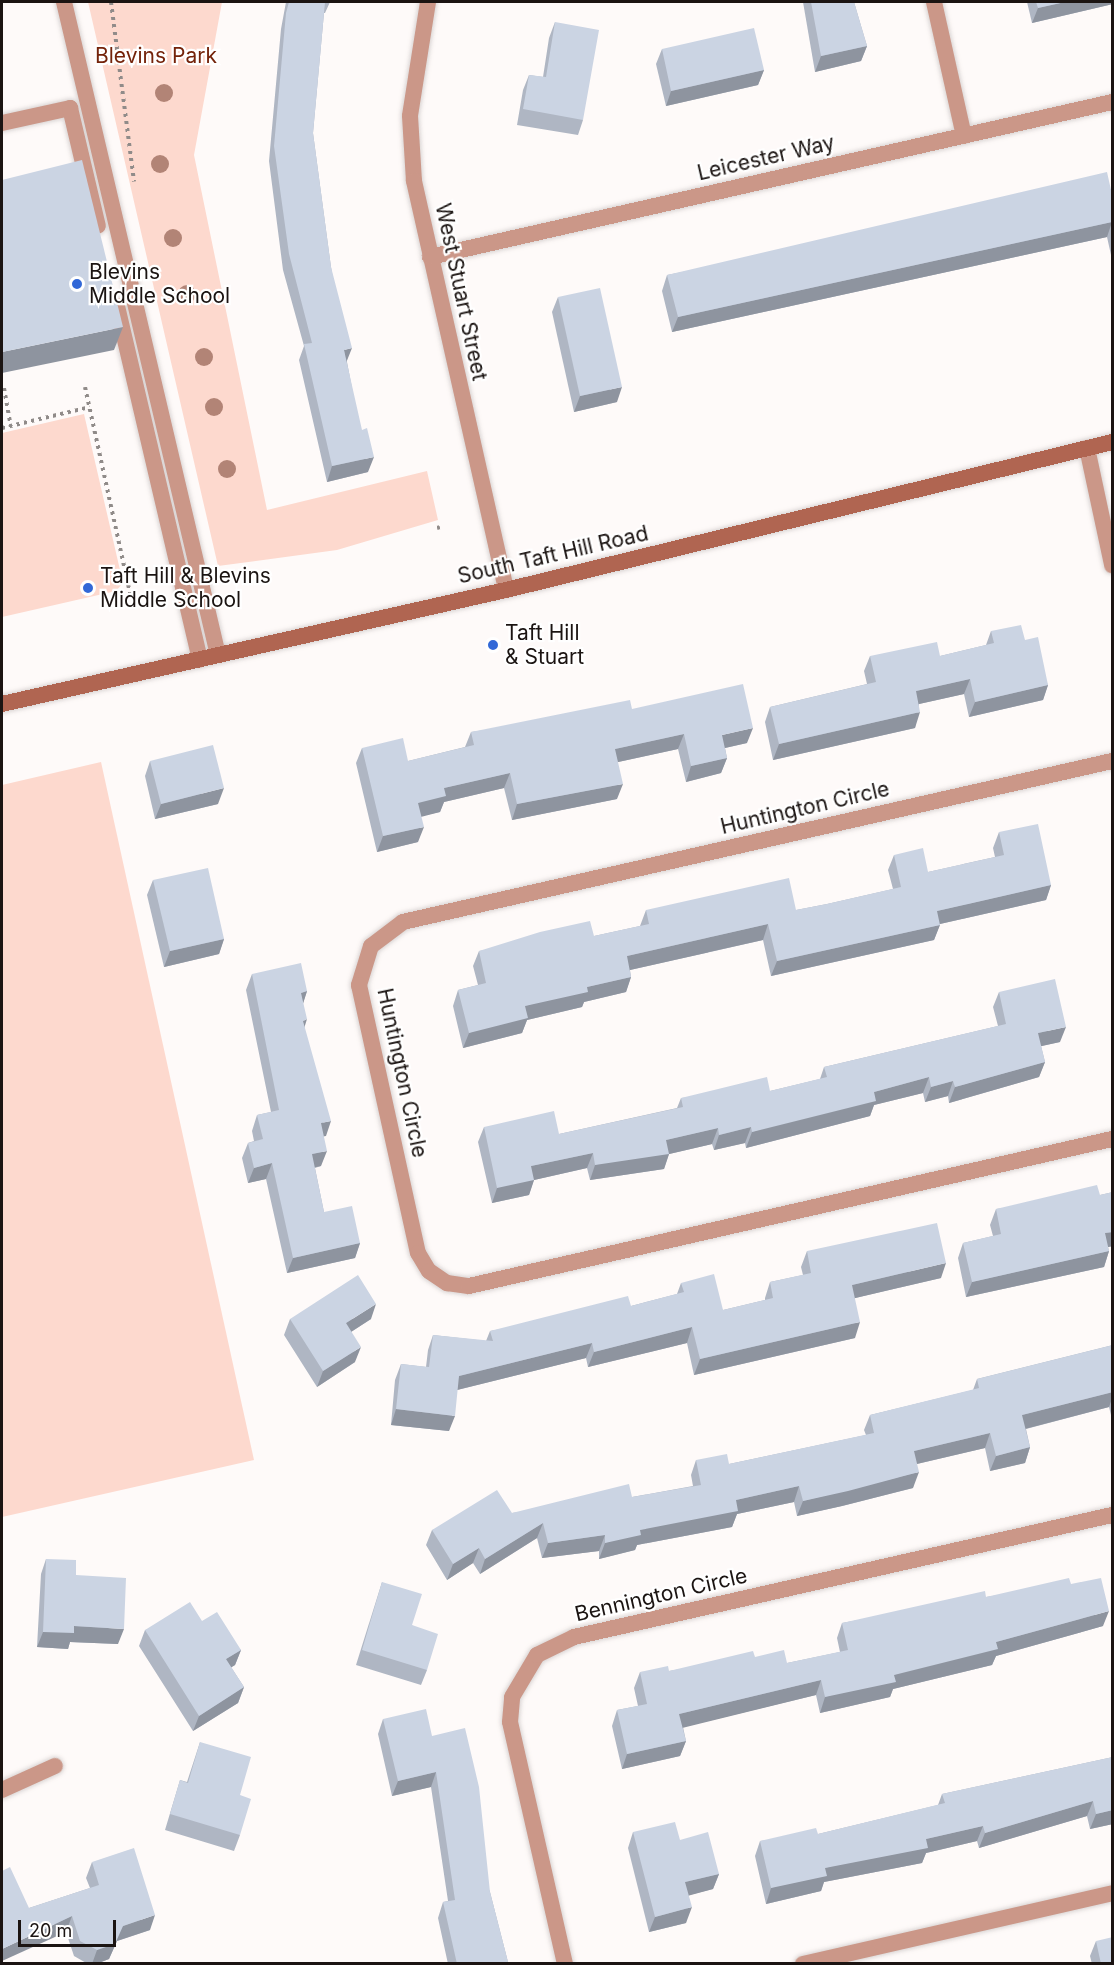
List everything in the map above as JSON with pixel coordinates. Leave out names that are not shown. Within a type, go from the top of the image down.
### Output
[{"type":"main road","name":"South Taft Hill Road","points":[[2,704],[506,590],[1113,442]]},
{"type":"street","points":[[64,2],[218,655]]},
{"type":"street","name":"West Stuart Street","points":[[428,2],[410,117],[414,180],[506,590]]},
{"type":"street","points":[[934,2],[964,136]]},
{"type":"street","name":"Leicester Way","points":[[430,257],[1113,102]]},
{"type":"street","points":[[2,123],[70,108],[200,659]]},
{"type":"street","points":[[1087,448],[1113,564]]},
{"type":"street","name":"Huntington Circle","points":[[1113,761],[403,922],[371,946],[359,985],[418,1253],[429,1271],[447,1283],[469,1286],[1113,1139]]},
{"type":"street","name":"Bennington Circle","points":[[565,1964],[510,1722],[512,1697],[537,1655],[574,1637],[1113,1515]]},
{"type":"street","points":[[2,1791],[55,1766]]},
{"type":"street","points":[[803,1964],[1113,1893]]},
{"type":"path","points":[[111,2],[130,113],[135,188]]},
{"type":"path","points":[[86,387],[130,593]]},
{"type":"path","points":[[4,388],[11,426]]},
{"type":"path","points":[[2,428],[90,407]]},
{"type":"green space","name":"Blevins Park","points":[[88,2],[222,2],[194,155],[267,510],[427,471],[438,520],[337,550],[218,566]]},
{"type":"green space","points":[[84,414],[123,583],[116,591],[2,617],[2,433]]},
{"type":"green space","points":[[101,762],[254,1460],[2,1517],[2,785]]},
{"type":"building","points":[[289,2],[325,2],[313,133],[331,267],[352,348],[344,350],[362,430],[367,428],[374,457],[332,466],[304,344],[312,343],[289,254],[274,146],[286,13]]},
{"type":"building","points":[[811,2],[854,2],[867,46],[821,56]]},
{"type":"building","points":[[1036,2],[1065,2],[1038,8]]},
{"type":"building","points":[[555,22],[599,30],[583,120],[523,109],[529,75],[546,77]]},
{"type":"building","points":[[754,28],[764,70],[671,91],[662,49]]},
{"type":"building","points":[[82,160],[123,327],[2,352],[2,180]]},
{"type":"building","points":[[1107,172],[1111,190],[1113,189],[1113,224],[1112,222],[678,317],[667,275]]},
{"type":"building","points":[[600,288],[622,387],[580,396],[558,297]]},
{"type":"building","points":[[1021,625],[1025,640],[1038,637],[1048,685],[975,702],[970,679],[916,691],[920,712],[779,744],[770,707],[876,682],[870,656],[937,642],[940,656],[994,643],[991,631]]},
{"type":"building","points":[[743,684],[753,728],[722,735],[727,758],[691,766],[684,734],[615,749],[623,784],[517,804],[510,773],[444,788],[446,796],[418,803],[424,827],[383,836],[362,748],[403,738],[408,761],[474,745],[471,732],[630,700],[632,709]]},
{"type":"building","points":[[213,745],[224,788],[161,804],[150,761]]},
{"type":"building","points":[[1038,824],[1051,885],[937,911],[940,925],[777,961],[768,924],[627,956],[631,977],[587,987],[588,992],[525,1006],[528,1018],[469,1033],[458,990],[486,983],[479,951],[540,932],[590,921],[594,936],[649,924],[646,910],[789,878],[796,910],[827,904],[901,887],[894,855],[923,848],[928,872],[1004,855],[999,832]]},
{"type":"building","points":[[208,868],[224,939],[170,951],[153,880]]},
{"type":"building","points":[[301,963],[307,991],[301,993],[307,1019],[303,1021],[331,1121],[321,1123],[327,1151],[312,1154],[324,1212],[352,1206],[360,1243],[293,1258],[272,1163],[254,1168],[248,1143],[263,1139],[257,1115],[279,1110],[252,974]]},
{"type":"building","points":[[1055,979],[1066,1027],[1038,1033],[1045,1062],[955,1087],[953,1081],[931,1087],[929,1077],[874,1092],[876,1101],[752,1132],[751,1127],[719,1135],[718,1128],[666,1140],[669,1154],[595,1165],[593,1153],[531,1166],[534,1180],[497,1188],[484,1127],[554,1111],[559,1134],[683,1107],[681,1098],[767,1077],[770,1091],[827,1077],[824,1067],[1006,1024],[999,992]]},
{"type":"building","points":[[1097,1185],[1100,1195],[1113,1192],[1113,1232],[1105,1233],[1109,1251],[972,1282],[963,1243],[1001,1234],[996,1209]]},
{"type":"building","points":[[937,1223],[946,1263],[852,1285],[860,1322],[700,1359],[692,1327],[594,1352],[592,1343],[459,1376],[455,1416],[396,1409],[401,1364],[429,1367],[433,1335],[493,1341],[490,1331],[628,1296],[631,1306],[684,1292],[681,1283],[714,1274],[723,1310],[773,1298],[770,1282],[811,1273],[807,1251]]},
{"type":"building","points":[[358,1275],[376,1304],[346,1323],[361,1347],[323,1371],[290,1319]]},
{"type":"building","points":[[1113,1345],[1113,1392],[1022,1415],[1030,1447],[996,1456],[990,1433],[914,1451],[919,1472],[803,1501],[799,1486],[736,1500],[738,1511],[640,1530],[641,1535],[605,1543],[605,1535],[548,1543],[543,1523],[485,1559],[479,1548],[453,1564],[432,1530],[497,1490],[512,1513],[629,1484],[632,1497],[701,1485],[696,1460],[727,1454],[729,1464],[874,1433],[870,1415],[979,1388],[977,1379]]},
{"type":"building","points":[[46,1559],[76,1560],[76,1575],[126,1578],[124,1629],[74,1626],[74,1633],[43,1632]]},
{"type":"building","points":[[1069,1578],[1071,1584],[1101,1578],[1109,1611],[996,1642],[998,1649],[894,1675],[896,1682],[825,1697],[821,1680],[679,1714],[686,1741],[627,1754],[617,1710],[647,1704],[640,1672],[668,1666],[669,1671],[753,1651],[755,1657],[784,1650],[787,1663],[848,1650],[842,1623],[985,1591],[986,1597]]},
{"type":"building","points":[[382,1582],[422,1594],[412,1625],[438,1634],[427,1670],[362,1650]]},
{"type":"building","points":[[190,1602],[202,1621],[217,1612],[241,1650],[226,1659],[244,1687],[199,1716],[145,1630]]},
{"type":"building","points":[[426,1709],[432,1736],[465,1728],[479,1787],[490,1892],[508,1962],[457,1964],[443,1902],[455,1900],[436,1772],[398,1781],[383,1719]]},
{"type":"building","points":[[200,1742],[251,1757],[240,1795],[251,1799],[240,1835],[170,1814],[180,1780],[188,1783]]},
{"type":"building","points":[[1113,1757],[1113,1810],[1096,1814],[1093,1801],[985,1833],[983,1826],[926,1839],[928,1848],[825,1868],[827,1876],[771,1888],[760,1841],[816,1828],[818,1834],[945,1803],[942,1794]]},
{"type":"building","points":[[675,1822],[680,1840],[708,1832],[719,1874],[685,1882],[692,1907],[655,1917],[633,1832]]},
{"type":"building","points":[[134,1848],[155,1915],[123,1926],[115,1944],[97,1950],[80,1941],[72,1916],[2,1949],[2,1871],[10,1867],[29,1908],[99,1885],[92,1862]]},
{"type":"building","points":[[1113,1937],[1113,1964],[1101,1964],[1096,1941]]},
{"type":"place","name":"Blevins Middle School","points":[[77,284]]},
{"type":"place","name":"Taft Hill & Blevins Middle School","points":[[88,588]]},
{"type":"place","name":"Taft Hill & Stuart","points":[[493,645]]}]
